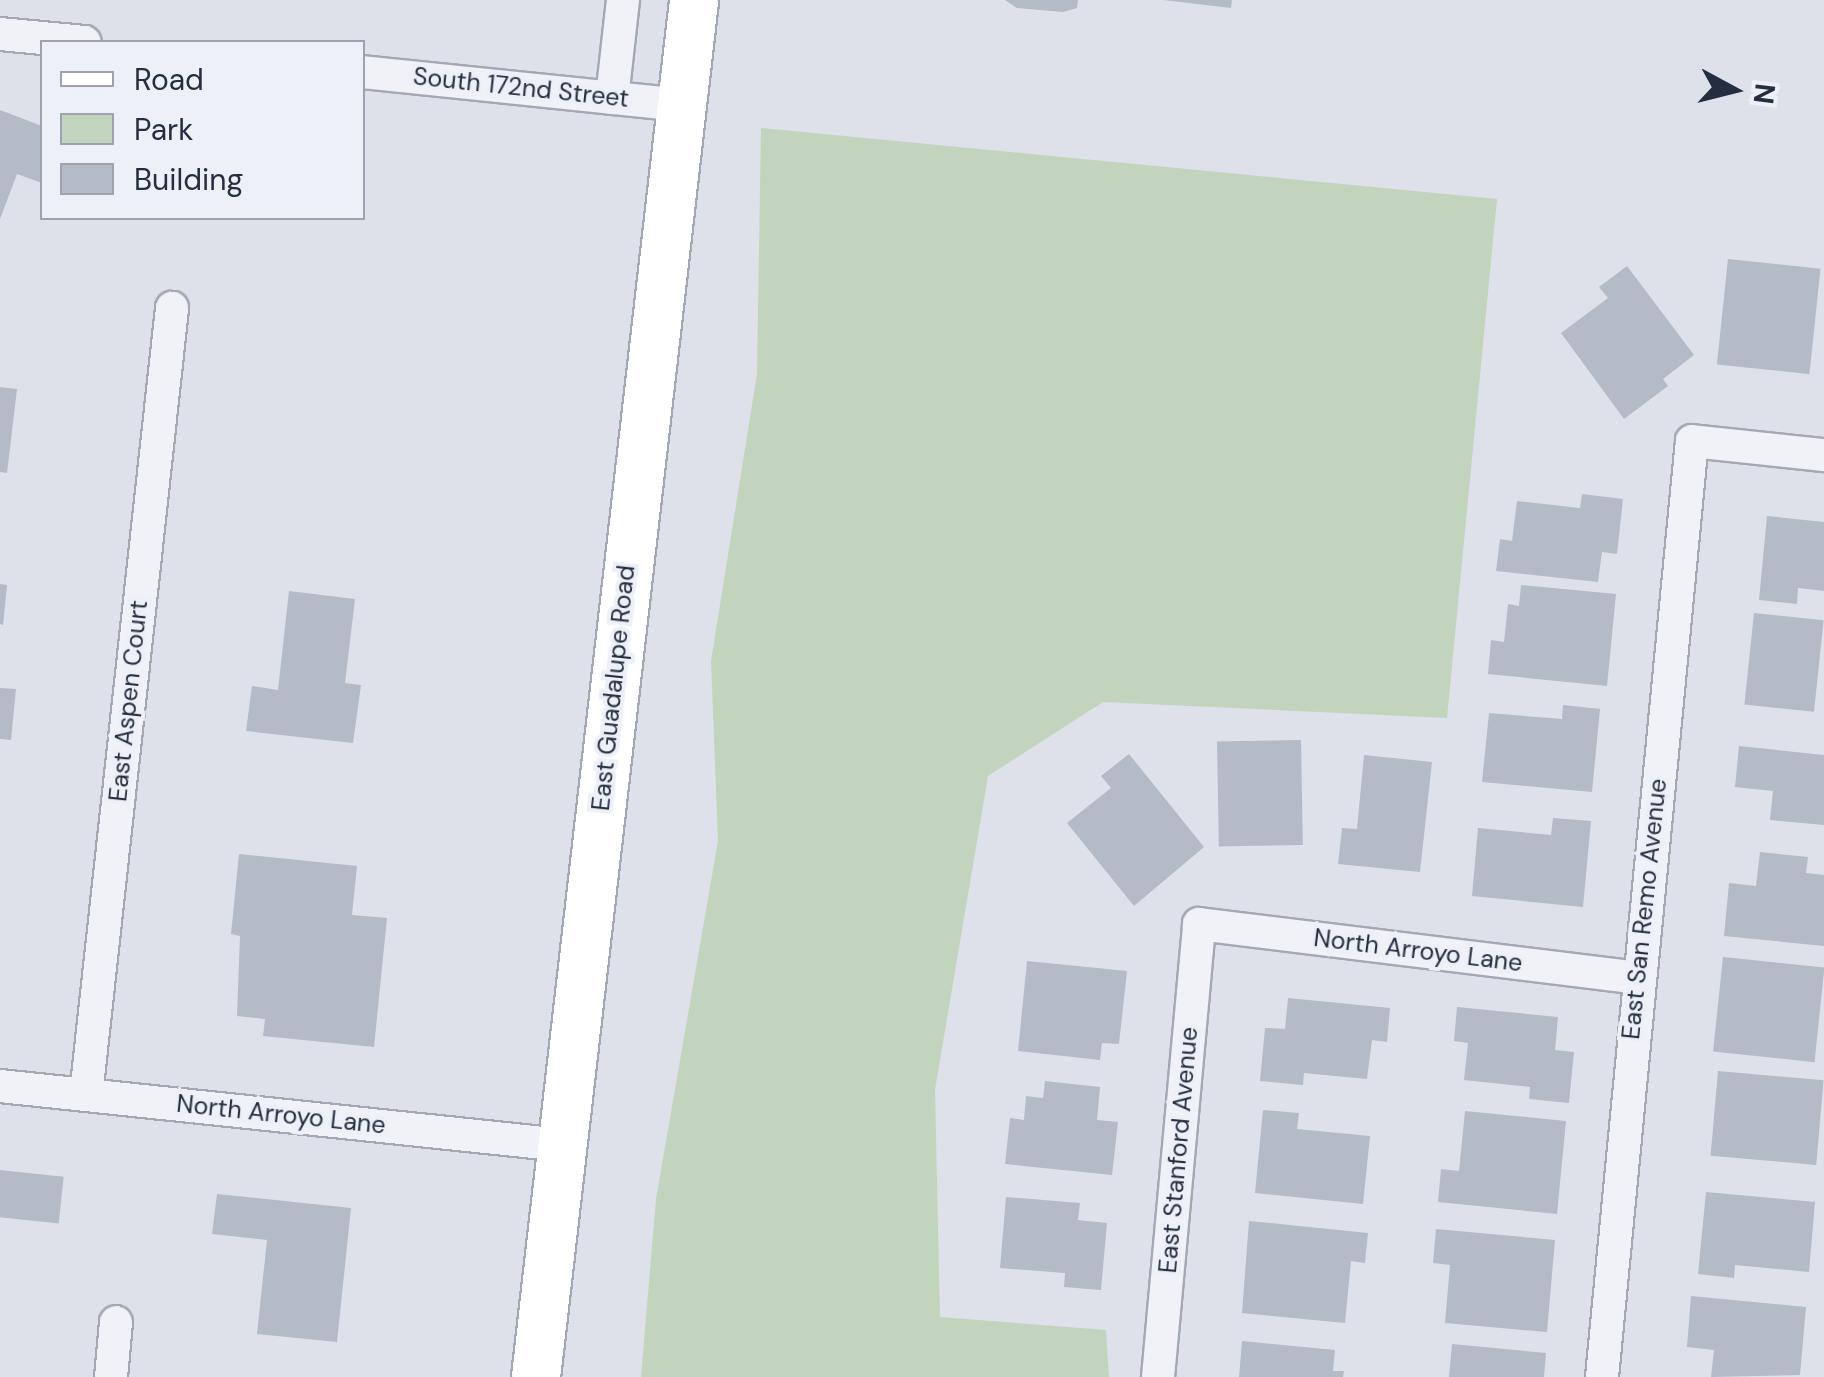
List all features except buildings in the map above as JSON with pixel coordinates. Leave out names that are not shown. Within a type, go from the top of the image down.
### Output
[{"type":"main road","name":"East Guadalupe Road","points":[[536,1377],[694,0]]},
{"type":"street","points":[[612,98],[623,0]]},
{"type":"street","points":[[0,34],[64,40]]},
{"type":"street","name":"South 172nd Street","points":[[365,72],[680,105]]},
{"type":"street","name":"East Aspen Court","points":[[86,1095],[172,308]]},
{"type":"street","name":"East San Remo Avenue","points":[[1602,1377],[1637,978],[1692,441],[1824,454]]},
{"type":"street","name":"North Arroyo Lane","points":[[1200,924],[1637,978]]},
{"type":"street","name":"East Stanford Avenue","points":[[1158,1377],[1200,924]]},
{"type":"street","name":"North Arroyo Lane","points":[[0,1086],[562,1145]]},
{"type":"street","points":[[111,1377],[116,1322]]},
{"type":"green space","points":[[761,128],[1497,199],[1447,718],[1103,702],[988,776],[935,1090],[940,1317],[1106,1330],[1109,1377],[641,1377],[656,1199],[718,841],[711,661],[757,374]]}]
